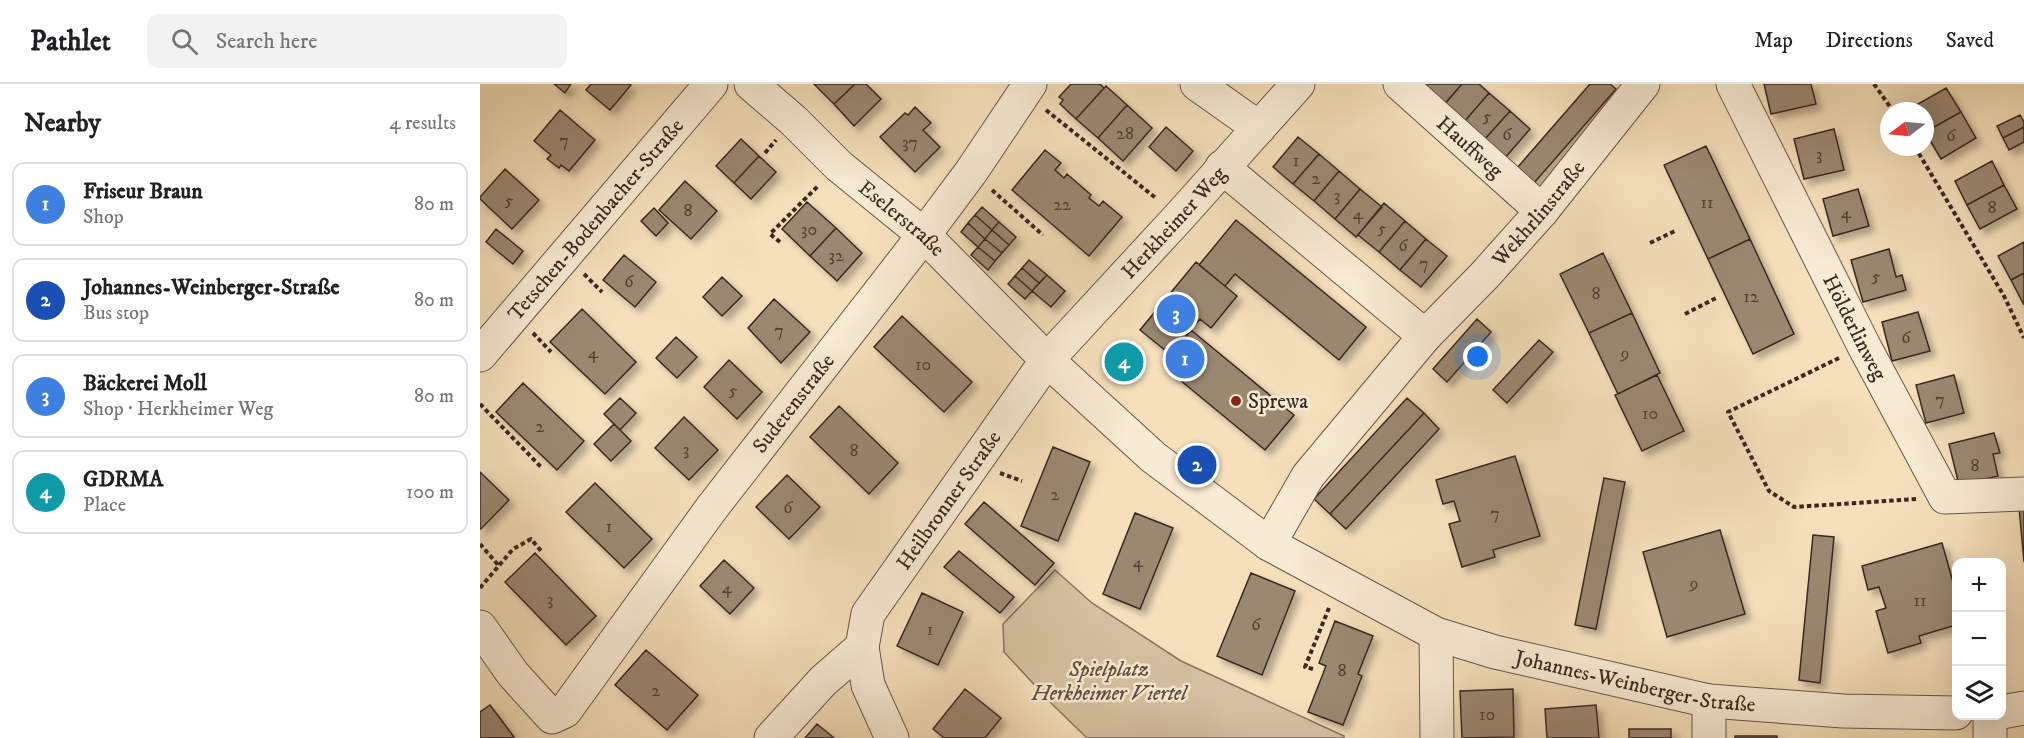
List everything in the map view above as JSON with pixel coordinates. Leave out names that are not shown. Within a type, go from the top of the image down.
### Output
[{"type":"street","name":"Tetschen-Bodenbacher-Straße","points":[[480,356],[711,84]]},
{"type":"street","name":"Eselerstraße","points":[[751,84],[794,121],[838,166],[924,235],[1047,360]]},
{"type":"street","points":[[1197,84],[1259,128]]},
{"type":"street","name":"Herkheimer Weg","points":[[1047,360],[1298,84]]},
{"type":"street","name":"Hauffweg","points":[[1400,84],[1542,211]]},
{"type":"street","name":"Hölderlinweg","points":[[1733,84],[1864,346],[1946,498]]},
{"type":"street","name":"Wekhrlinstraße","points":[[1269,544],[1308,476],[1425,336],[1484,276],[1542,211],[1642,85]]},
{"type":"street","name":"Sudetenstraße","points":[[480,627],[513,674],[552,717],[565,711],[718,501],[971,172],[1027,88]]},
{"type":"street","points":[[1222,167],[1425,336]]},
{"type":"street","name":"Johannes-Weinberger-Straße","points":[[1047,360],[1153,457],[1269,544],[1436,634],[1495,652],[1709,701],[1843,711],[1952,713]]},
{"type":"street","name":"Heilbronner Straße","points":[[892,738],[868,685],[862,647],[868,614],[1047,360]]},
{"type":"street","points":[[1946,498],[2024,494]]},
{"type":"street","points":[[1436,634],[1437,738]]},
{"type":"street","points":[[771,738],[823,681],[862,647]]},
{"type":"street","points":[[1709,701],[1709,738]]},
{"type":"street","points":[[2006,711],[2024,708]]},
{"type":"street","points":[[1990,720],[1990,738]]},
{"type":"path","points":[[1875,84],[1887,102]]},
{"type":"path","points":[[1027,88],[1180,216]]},
{"type":"path","points":[[1920,156],[2004,296],[2024,338]]},
{"type":"path","points":[[780,242],[770,234],[838,166]]},
{"type":"path","points":[[971,172],[1043,235]]},
{"type":"path","points":[[1650,243],[1677,230]]},
{"type":"path","points":[[1684,314],[1716,298]]},
{"type":"path","points":[[1864,346],[1728,412],[1769,491],[1794,507],[1946,498]]},
{"type":"path","points":[[480,404],[541,467]]},
{"type":"path","points":[[480,588],[513,549],[531,538],[542,552]]},
{"type":"path","points":[[480,544],[499,566]]},
{"type":"path","points":[[1313,669],[1305,667],[1339,582]]},
{"type":"green space","name":"Spielplatz Herkheimer Viertel","points":[[1055,570],[1092,603],[1181,661],[1344,736],[1344,738],[1087,738],[1004,652],[1003,624]]},
{"type":"building","points":[[554,84],[571,84],[565,93]]},
{"type":"building","points":[[591,84],[631,85],[610,110],[586,90]]},
{"type":"building","points":[[814,84],[855,84],[834,104]]},
{"type":"building","points":[[855,84],[866,84],[881,99],[854,126],[834,104]]},
{"type":"building","points":[[1071,84],[1100,84],[1104,88],[1076,119],[1060,104],[1063,100],[1059,97]]},
{"type":"building","points":[[1423,84],[1462,84],[1441,108]]},
{"type":"building","points":[[1462,84],[1479,84],[1489,93],[1464,122],[1444,105]]},
{"type":"building","points":[[1590,84],[1610,84],[1616,89],[1527,191],[1510,176]]},
{"type":"building","points":[[1764,84],[1811,84],[1816,104],[1771,114]]},
{"type":"building","points":[[1106,86],[1127,105],[1098,138],[1076,119]]},
{"type":"building","points":[[1946,88],[1961,112],[1934,127],[1934,102],[1922,102]]},
{"type":"building","points":[[1489,93],[1510,111],[1484,140],[1464,122]]},
{"type":"building","points":[[1127,105],[1152,128],[1123,161],[1098,138]]},
{"type":"building","points":[[915,107],[931,123],[923,130],[940,147],[915,172],[880,137],[905,113],[908,115]]},
{"type":"building","points":[[560,110],[595,140],[569,171],[561,165],[559,168],[547,159],[551,155],[534,141]]},
{"type":"building","points":[[1510,111],[1530,129],[1505,158],[1484,140]]},
{"type":"building","points":[[1961,112],[1976,138],[1941,159],[1934,147],[1934,127]]},
{"type":"building","points":[[2020,115],[2024,127],[2003,138],[1997,126]]},
{"type":"building","points":[[1166,127],[1193,151],[1176,171],[1149,147]]},
{"type":"building","points":[[2024,127],[2024,142],[2009,150],[2003,138]]},
{"type":"building","points":[[1834,129],[1844,170],[1804,179],[1794,139]]},
{"type":"building","points":[[1298,137],[1319,154],[1293,184],[1273,167]]},
{"type":"building","points":[[741,139],[759,156],[734,183],[716,166]]},
{"type":"building","points":[[1706,146],[1750,239],[1708,259],[1664,165]]},
{"type":"building","points":[[1045,150],[1061,163],[1055,170],[1064,178],[1067,174],[1091,195],[1089,198],[1099,206],[1103,201],[1122,217],[1089,256],[1012,190]]},
{"type":"building","points":[[1319,154],[1339,171],[1314,201],[1293,184]]},
{"type":"building","points":[[759,156],[776,172],[751,199],[734,183]]},
{"type":"building","points":[[1992,161],[2004,185],[1967,205],[1955,181]]},
{"type":"building","points":[[505,169],[539,200],[512,229],[480,199]]},
{"type":"building","points":[[1339,171],[1360,189],[1335,219],[1314,201]]},
{"type":"building","points":[[685,181],[717,211],[691,239],[659,210]]},
{"type":"building","points":[[2004,185],[2017,209],[1980,229],[1967,205]]},
{"type":"building","points":[[1360,189],[1382,207],[1356,237],[1335,219]]},
{"type":"building","points":[[1858,189],[1869,226],[1833,236],[1823,199]]},
{"type":"building","points":[[807,202],[836,228],[810,256],[782,229]]},
{"type":"building","points":[[1384,203],[1405,221],[1379,252],[1358,235]]},
{"type":"building","points":[[982,207],[999,222],[992,230],[975,215]]},
{"type":"building","points":[[654,208],[668,223],[656,236],[641,221]]},
{"type":"building","points":[[975,215],[992,230],[985,239],[968,223]]},
{"type":"building","points":[[1236,220],[1366,327],[1339,360],[1235,274],[1225,286],[1199,265]]},
{"type":"building","points":[[1405,221],[1426,239],[1400,270],[1379,252]]},
{"type":"building","points":[[999,222],[1016,237],[1009,245],[992,230]]},
{"type":"building","points":[[968,223],[985,239],[978,247],[961,232]]},
{"type":"building","points":[[836,228],[862,253],[837,281],[810,256]]},
{"type":"building","points":[[496,229],[523,251],[513,264],[486,242]]},
{"type":"building","points":[[992,230],[1009,245],[1002,253],[985,239]]},
{"type":"building","points":[[985,239],[1002,253],[995,261],[978,247]]},
{"type":"building","points":[[1426,239],[1447,256],[1421,287],[1400,270]]},
{"type":"building","points":[[1750,239],[1794,334],[1753,354],[1708,259]]},
{"type":"building","points":[[2024,242],[2024,273],[2011,280],[1998,256]]},
{"type":"building","points":[[978,247],[995,261],[988,270],[971,255]]},
{"type":"building","points":[[1889,249],[1896,277],[1902,275],[1906,290],[1863,302],[1851,260]]},
{"type":"building","points":[[1603,253],[1632,313],[1589,333],[1560,274]]},
{"type":"building","points":[[624,255],[656,282],[635,307],[603,280]]},
{"type":"building","points":[[1029,260],[1047,275],[1039,283],[1022,268]]},
{"type":"building","points":[[1196,262],[1237,296],[1211,328],[1200,319],[1171,355],[1140,330]]},
{"type":"building","points":[[1022,268],[1039,283],[1032,291],[1015,276]]},
{"type":"building","points":[[2024,273],[2024,305],[2011,280]]},
{"type":"building","points":[[1047,275],[1065,291],[1051,307],[1032,291]]},
{"type":"building","points":[[1015,276],[1032,291],[1025,299],[1008,284]]},
{"type":"building","points":[[722,277],[742,296],[722,316],[703,297]]},
{"type":"building","points":[[774,299],[810,332],[781,363],[748,328]]},
{"type":"building","points":[[582,309],[636,362],[605,394],[550,342]]},
{"type":"building","points":[[1918,312],[1930,351],[1892,361],[1882,322]]},
{"type":"building","points":[[1632,313],[1660,373],[1618,394],[1589,333]]},
{"type":"building","points":[[902,316],[972,382],[944,412],[874,347]]},
{"type":"building","points":[[1477,319],[1491,332],[1447,382],[1433,369]]},
{"type":"building","points":[[1191,330],[1294,415],[1265,450],[1169,371],[1177,361],[1171,355]]},
{"type":"building","points":[[676,337],[697,357],[677,378],[656,358]]},
{"type":"building","points":[[1539,340],[1553,352],[1507,403],[1493,390]]},
{"type":"building","points":[[1120,354],[1132,365],[1127,371],[1115,359]]},
{"type":"building","points":[[729,360],[762,392],[737,419],[704,387]]},
{"type":"building","points":[[1657,375],[1684,431],[1642,451],[1615,395]]},
{"type":"building","points":[[1954,375],[1964,413],[1926,423],[1916,385]]},
{"type":"building","points":[[523,383],[584,441],[557,470],[496,412]]},
{"type":"building","points":[[620,398],[636,413],[620,430],[604,414]]},
{"type":"building","points":[[1407,398],[1424,413],[1330,514],[1314,499]]},
{"type":"building","points":[[839,406],[898,463],[869,494],[810,437]]},
{"type":"building","points":[[1424,413],[1439,429],[1346,529],[1330,514]]},
{"type":"building","points":[[684,417],[718,450],[689,480],[655,448]]},
{"type":"building","points":[[614,424],[631,441],[611,461],[594,444]]},
{"type":"building","points":[[1994,433],[2000,453],[1993,454],[1998,476],[1959,485],[1949,444]]},
{"type":"building","points":[[1053,447],[1090,462],[1058,541],[1021,526]]},
{"type":"building","points":[[1515,456],[1540,536],[1493,550],[1495,557],[1462,567],[1449,524],[1460,521],[1454,501],[1443,504],[1436,480]]},
{"type":"building","points":[[480,472],[509,500],[481,529],[480,528]]},
{"type":"building","points":[[787,475],[820,507],[789,539],[756,507]]},
{"type":"building","points":[[1604,478],[1625,482],[1596,629],[1575,625]]},
{"type":"building","points":[[595,483],[652,539],[624,568],[566,512]]},
{"type":"building","points":[[984,502],[1054,563],[1035,585],[965,524]]},
{"type":"building","points":[[2024,506],[2024,562],[2019,507]]},
{"type":"building","points":[[1135,513],[1173,528],[1140,609],[1103,594]]},
{"type":"building","points":[[1720,530],[1745,614],[1667,637],[1643,552]]},
{"type":"building","points":[[1813,535],[1834,537],[1820,683],[1799,680]]},
{"type":"building","points":[[1942,543],[1952,579],[1952,626],[1919,636],[1921,643],[1888,653],[1876,611],[1886,608],[1879,587],[1868,590],[1862,566]]},
{"type":"building","points":[[959,551],[1014,597],[1000,613],[944,567]]},
{"type":"building","points":[[535,553],[596,616],[566,645],[505,582]]},
{"type":"building","points":[[724,560],[754,588],[730,614],[700,586]]},
{"type":"building","points":[[1251,573],[1295,591],[1262,675],[1217,656]]},
{"type":"building","points":[[922,593],[963,612],[938,665],[897,646]]},
{"type":"building","points":[[1335,621],[1373,636],[1358,674],[1362,676],[1343,725],[1308,712],[1326,666],[1319,663]]},
{"type":"building","points":[[646,650],[698,695],[667,730],[615,685]]},
{"type":"building","points":[[965,689],[1001,718],[985,738],[944,738],[933,729]]},
{"type":"building","points":[[1513,689],[1514,737],[1462,738],[1460,691]]},
{"type":"building","points":[[490,705],[514,737],[480,738],[480,712]]},
{"type":"building","points":[[1596,705],[1599,738],[1547,738],[1545,709]]},
{"type":"building","points":[[817,724],[834,738],[805,738]]},
{"type":"building","points":[[1629,729],[1671,729],[1671,738],[1629,738]]},
{"type":"building","points":[[1735,736],[1777,736],[1777,738],[1735,738]]},
{"type":"place","name":"Bäckerei Moll","points":[[1176,314]]},
{"type":"place","name":"Friseur Braun","points":[[1185,359]]},
{"type":"place","name":"GDRMA","points":[[1124,362]]},
{"type":"place","name":"Sprewa","points":[[1236,401]]},
{"type":"place","name":"Johannes-Weinberger-Straße","points":[[1197,465]]}]
